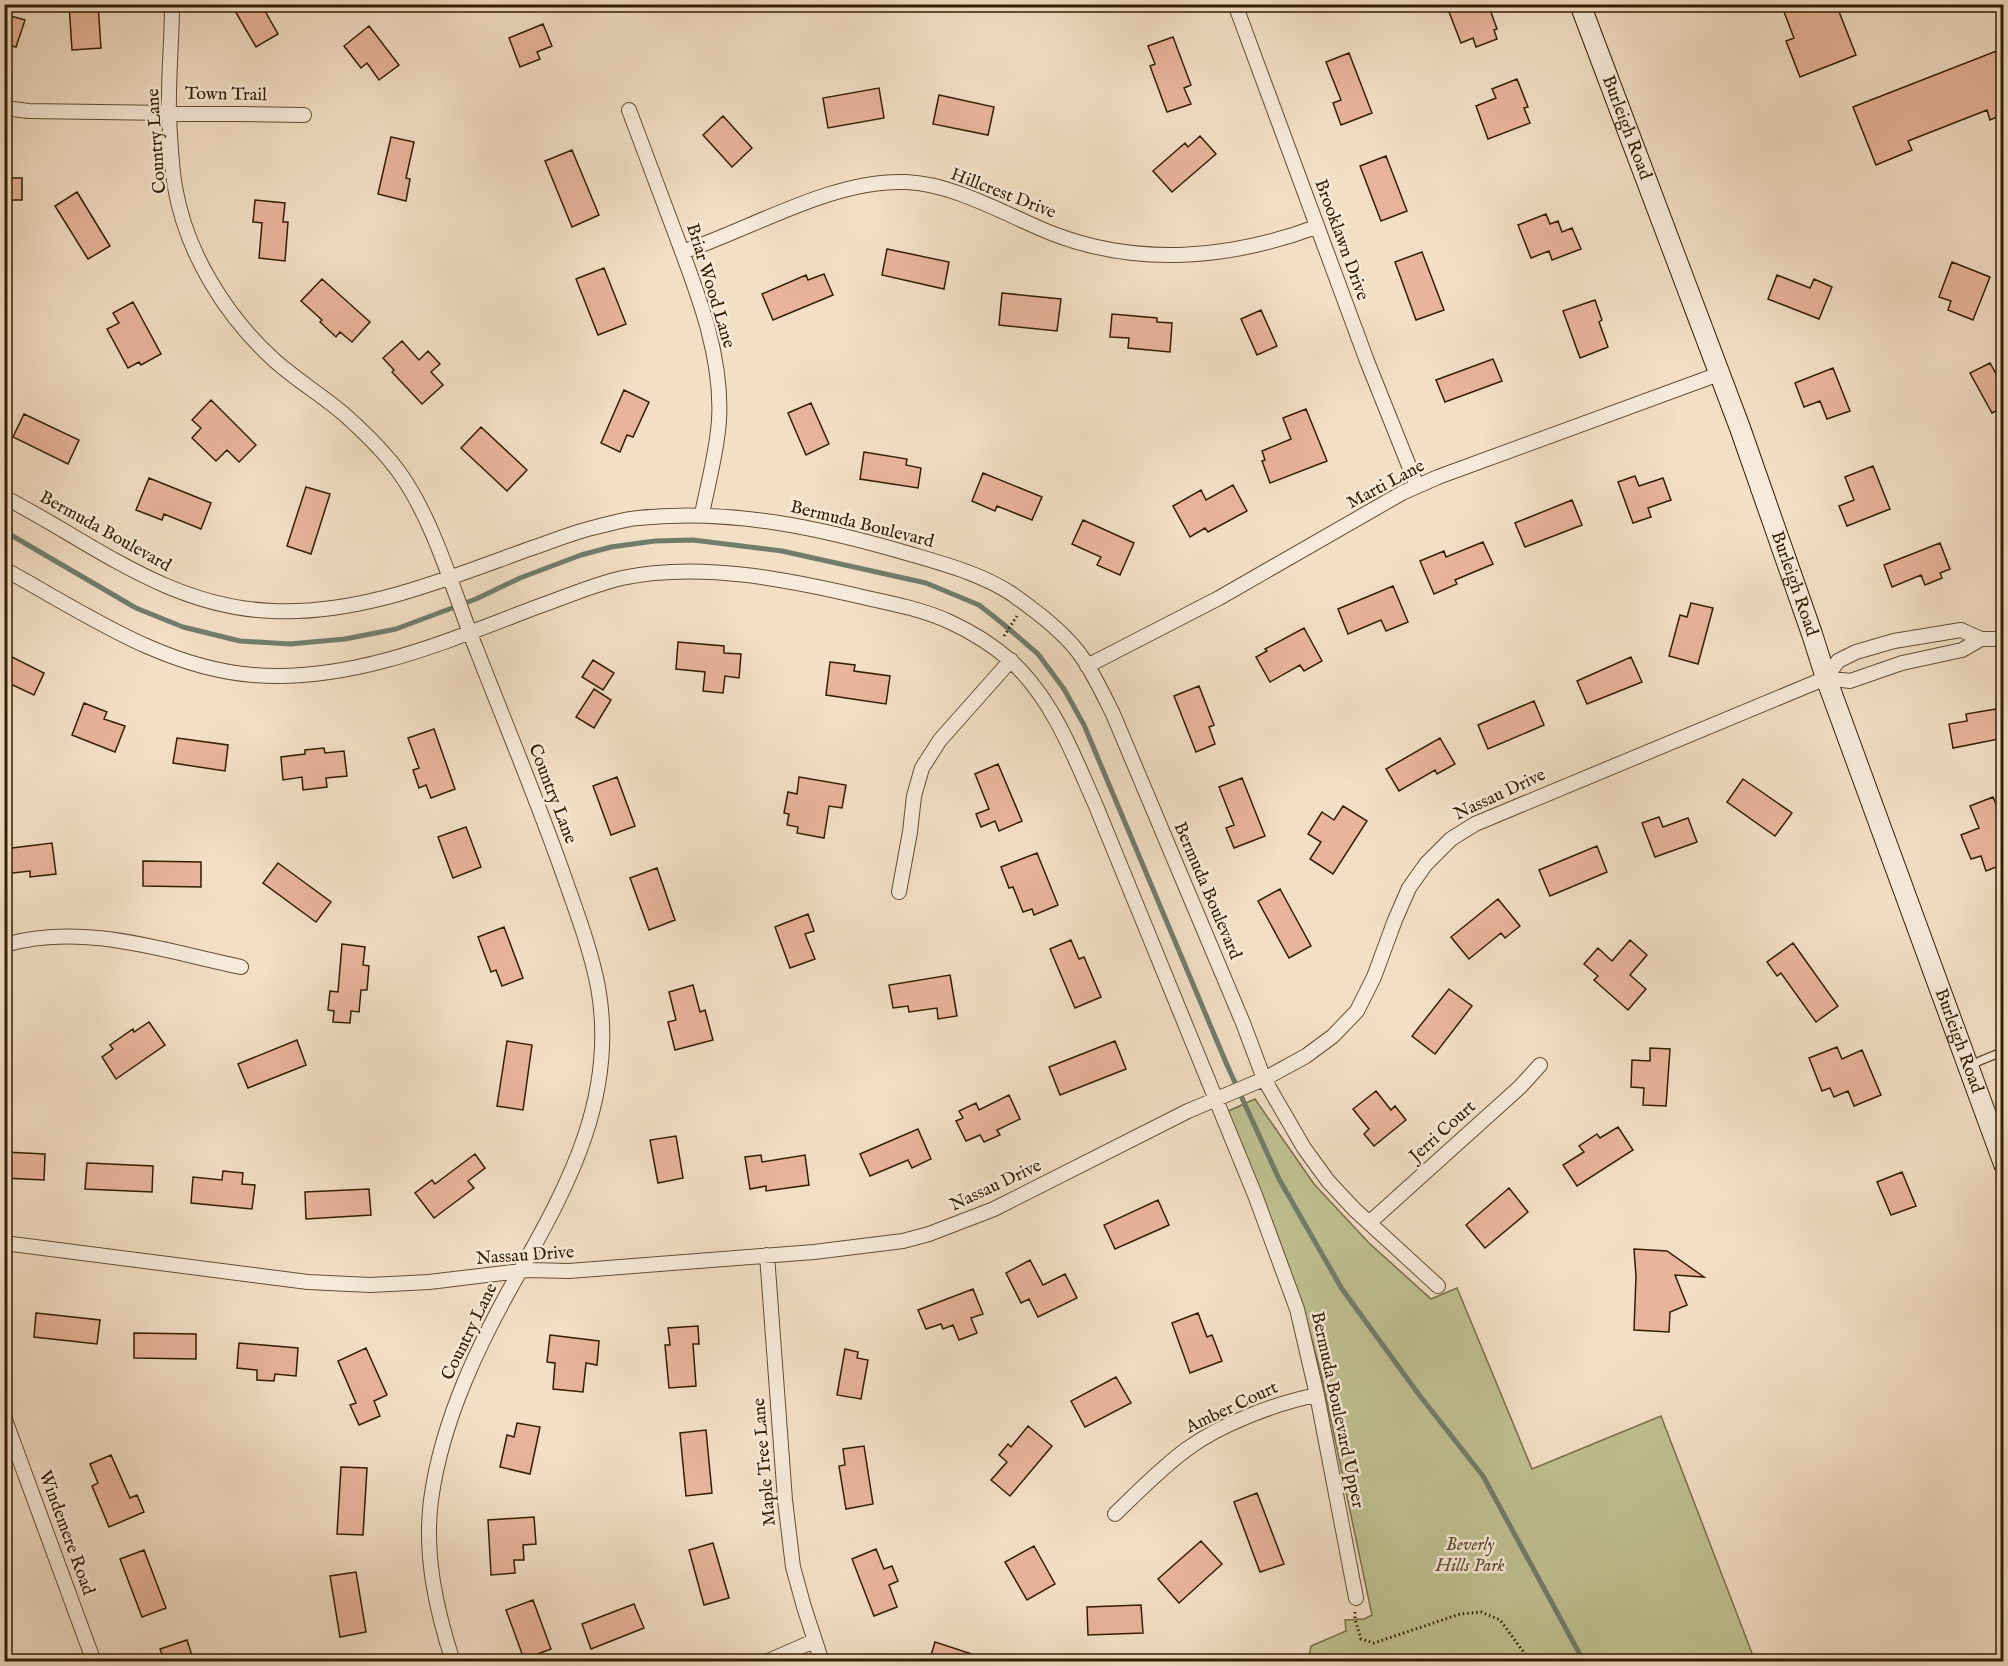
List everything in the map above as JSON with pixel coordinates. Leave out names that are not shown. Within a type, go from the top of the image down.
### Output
[{"type":"street","name":"Country Lane","points":[[172,4],[169,112],[175,185],[189,236],[219,295],[251,337],[289,373],[344,414],[390,462],[402,477],[418,506],[449,578],[560,861],[590,954],[602,1014],[602,1058],[592,1118],[566,1186],[466,1378],[455,1406],[438,1466],[431,1502],[432,1574],[436,1603],[453,1662]]},
{"type":"street","name":"Brooklawn Drive","points":[[1234,4],[1367,362],[1417,486]]},
{"type":"street","name":"Burleigh Road","points":[[1580,4],[1719,374],[1809,623],[1826,678],[2004,1164]]},
{"type":"street","name":"Town Trail","points":[[4,108],[29,111],[304,115]]},
{"type":"street","name":"Briar Wood Lane","points":[[629,110],[682,252],[710,337],[719,395],[719,420],[702,514]]},
{"type":"street","name":"Hillcrest Drive","points":[[682,252],[833,193],[871,184],[907,182],[940,188],[1084,244],[1150,256],[1180,256],[1221,251],[1290,237],[1316,227]]},
{"type":"street","name":"Marti Lane","points":[[1087,666],[1229,592],[1417,486],[1719,374]]},
{"type":"street","name":"Bermuda Boulevard","points":[[4,497],[145,578],[205,600],[238,608],[297,612],[344,607],[418,589],[591,528],[636,518],[702,514],[819,530],[874,543],[970,573],[1010,593],[1066,640],[1087,666],[1113,714],[1243,1023],[1264,1079],[1304,1148],[1328,1181],[1369,1223],[1438,1286]]},
{"type":"street","points":[[4,570],[122,635],[159,651],[225,671],[253,675],[322,674],[363,666],[469,632],[621,578],[660,573],[700,571],[779,581],[906,607],[948,621],[983,640],[1011,660],[1031,681],[1053,715],[1074,755],[1221,1097]]},
{"type":"street","name":"Nassau Drive","points":[[1826,678],[1838,661],[1856,652],[1894,641],[1961,630],[1981,639],[2004,639]]},
{"type":"street","name":"Nassau Drive","points":[[4,1243],[308,1282],[370,1285],[520,1271],[569,1271],[814,1252],[873,1246],[929,1234],[994,1209],[1188,1111],[1264,1079],[1315,1050],[1333,1036],[1357,1011],[1374,977],[1409,888],[1426,864],[1451,839],[1475,824],[1501,811],[1826,678],[1850,681],[1902,663],[1962,650],[1981,639]]},
{"type":"street","points":[[899,892],[914,796],[922,768],[940,740],[1011,660]]},
{"type":"street","points":[[4,945],[53,936],[104,938],[133,942],[241,967]]},
{"type":"street","name":"Jerri Court","points":[[1369,1223],[1520,1087],[1539,1065]]},
{"type":"street","name":"Bermuda Boulevard Upper","points":[[1221,1097],[1297,1309],[1317,1395],[1356,1598]]},
{"type":"street","name":"Maple Tree Lane","points":[[767,1255],[786,1512],[793,1567],[822,1662]]},
{"type":"street","name":"Amber Court","points":[[1115,1514],[1175,1458],[1198,1442],[1229,1425],[1289,1401],[1317,1395]]},
{"type":"street","name":"Windemere Road","points":[[4,1417],[94,1662]]},
{"type":"street","points":[[766,1662],[814,1641]]},
{"type":"lane","points":[[1967,1066],[2004,1051]]},
{"type":"path","points":[[1000,642],[1019,614]]},
{"type":"path","points":[[1356,1598],[1355,1619],[1361,1639],[1374,1643],[1460,1614],[1481,1612],[1500,1620],[1532,1662]]},
{"type":"green space","name":"Beverly Hills Park","points":[[1255,1099],[1314,1184],[1369,1243],[1431,1299],[1457,1288],[1532,1469],[1661,1416],[1755,1661],[1308,1661],[1311,1646],[1346,1631],[1345,1620],[1364,1619],[1372,1615],[1322,1378],[1309,1329],[1282,1253],[1226,1112]]},
{"type":"building","points":[[69,4],[98,4],[101,48],[72,50]]},
{"type":"building","points":[[231,4],[261,4],[278,34],[256,47]]},
{"type":"building","points":[[1446,4],[1488,4],[1497,29],[1494,30],[1497,39],[1476,47],[1473,38],[1461,43]]},
{"type":"building","points":[[1781,4],[1836,4],[1856,55],[1800,77],[1786,41],[1794,38]]},
{"type":"building","points":[[4,14],[25,20],[16,47],[4,44]]},
{"type":"building","points":[[543,24],[552,46],[537,52],[540,59],[520,67],[509,38]]},
{"type":"building","points":[[369,26],[399,65],[379,80],[367,63],[361,68],[344,46]]},
{"type":"building","points":[[1173,37],[1191,85],[1184,88],[1191,104],[1167,112],[1150,66],[1155,64],[1148,46]]},
{"type":"building","points":[[2004,48],[2004,114],[1990,120],[1987,110],[1908,141],[1912,150],[1876,165],[1853,107]]},
{"type":"building","points":[[1349,53],[1372,113],[1341,125],[1333,103],[1341,100],[1326,62]]},
{"type":"building","points":[[1517,79],[1528,107],[1524,108],[1530,123],[1488,139],[1476,106],[1496,98],[1492,89]]},
{"type":"building","points":[[879,88],[884,118],[828,128],[823,98]]},
{"type":"building","points":[[939,95],[994,107],[988,135],[933,124]]},
{"type":"building","points":[[723,116],[752,148],[732,167],[703,135]]},
{"type":"building","points":[[1200,136],[1216,154],[1172,192],[1153,171],[1185,143],[1188,147]]},
{"type":"building","points":[[391,137],[414,142],[406,178],[410,179],[406,201],[378,194]]},
{"type":"building","points":[[572,150],[599,215],[572,227],[545,161]]},
{"type":"building","points":[[1386,156],[1407,211],[1381,221],[1360,166]]},
{"type":"building","points":[[4,178],[22,178],[22,200],[4,200]]},
{"type":"building","points":[[77,192],[110,246],[88,259],[55,206]]},
{"type":"building","points":[[255,200],[285,203],[283,222],[288,222],[285,261],[259,258],[262,223],[253,222]]},
{"type":"building","points":[[1546,214],[1550,224],[1558,221],[1562,232],[1572,228],[1581,249],[1552,260],[1549,251],[1531,258],[1518,225]]},
{"type":"building","points":[[887,249],[949,262],[944,289],[882,275]]},
{"type":"building","points":[[1422,252],[1444,310],[1416,320],[1395,262]]},
{"type":"building","points":[[1952,262],[1990,277],[1973,320],[1948,310],[1951,301],[1939,297]]},
{"type":"building","points":[[604,268],[626,324],[598,335],[576,279]]},
{"type":"building","points":[[824,274],[833,295],[773,320],[762,294],[806,275],[808,280]]},
{"type":"building","points":[[1777,275],[1810,288],[1814,279],[1832,287],[1819,319],[1768,299]]},
{"type":"building","points":[[322,279],[370,322],[352,342],[340,332],[336,337],[320,322],[322,320],[301,301]]},
{"type":"building","points":[[1002,293],[1061,299],[1057,331],[999,325]]},
{"type":"building","points":[[1595,300],[1602,320],[1599,322],[1608,347],[1580,358],[1563,311]]},
{"type":"building","points":[[133,302],[161,354],[141,365],[139,362],[128,368],[107,329],[119,323],[113,313]]},
{"type":"building","points":[[1261,310],[1277,346],[1257,355],[1241,319]]},
{"type":"building","points":[[1112,314],[1157,318],[1157,322],[1172,323],[1170,352],[1128,348],[1129,338],[1110,337]]},
{"type":"building","points":[[402,341],[419,360],[428,351],[440,364],[431,372],[443,385],[422,404],[392,372],[394,370],[383,358]]},
{"type":"building","points":[[1493,359],[1502,381],[1445,402],[1436,380]]},
{"type":"building","points":[[1990,363],[2004,388],[2004,407],[1992,413],[1970,373]]},
{"type":"building","points":[[1833,368],[1850,411],[1827,419],[1820,401],[1804,407],[1795,383]]},
{"type":"building","points":[[624,390],[649,402],[633,437],[627,435],[620,452],[601,443]]},
{"type":"building","points":[[211,400],[256,445],[239,462],[227,450],[216,461],[192,438],[201,428],[192,420]]},
{"type":"building","points":[[811,403],[829,444],[806,455],[788,413]]},
{"type":"building","points":[[1306,409],[1327,461],[1270,483],[1262,461],[1265,460],[1262,451],[1291,439],[1283,418]]},
{"type":"building","points":[[24,414],[79,440],[68,464],[13,437]]},
{"type":"building","points":[[481,427],[527,470],[507,491],[461,448]]},
{"type":"building","points":[[864,452],[907,459],[906,465],[921,468],[918,488],[860,479]]},
{"type":"building","points":[[1873,466],[1890,509],[1847,526],[1839,506],[1854,500],[1845,477]]},
{"type":"building","points":[[983,473],[1042,497],[1032,520],[997,506],[995,511],[972,501]]},
{"type":"building","points":[[1635,476],[1639,486],[1663,478],[1671,500],[1648,508],[1651,517],[1633,523],[1618,482]]},
{"type":"building","points":[[149,478],[211,503],[201,529],[164,514],[162,520],[136,510]]},
{"type":"building","points":[[1233,485],[1247,511],[1208,532],[1205,528],[1190,537],[1173,506],[1201,490],[1206,500]]},
{"type":"building","points":[[306,487],[330,494],[311,554],[287,546]]},
{"type":"building","points":[[1572,500],[1582,525],[1525,547],[1515,523]]},
{"type":"building","points":[[1083,520],[1134,543],[1120,575],[1097,565],[1101,557],[1072,544]]},
{"type":"building","points":[[1483,542],[1493,564],[1455,580],[1457,584],[1434,594],[1420,561],[1444,551],[1446,557]]},
{"type":"building","points":[[1940,543],[1950,569],[1940,573],[1942,578],[1925,585],[1921,575],[1892,587],[1884,565]]},
{"type":"building","points":[[1393,586],[1408,622],[1386,631],[1381,620],[1348,634],[1338,609]]},
{"type":"building","points":[[1691,603],[1713,608],[1698,664],[1669,656],[1680,615],[1687,617]]},
{"type":"building","points":[[1304,628],[1322,661],[1304,671],[1300,665],[1270,682],[1256,657],[1267,651],[1265,649]]},
{"type":"building","points":[[678,642],[724,646],[724,653],[741,654],[739,678],[725,676],[723,693],[703,691],[705,672],[676,669]]},
{"type":"building","points":[[4,653],[44,673],[34,695],[4,681]]},
{"type":"building","points":[[1631,657],[1642,682],[1587,704],[1577,681]]},
{"type":"building","points":[[593,660],[614,673],[603,690],[582,677]]},
{"type":"building","points":[[830,662],[855,665],[854,671],[890,676],[886,704],[826,695]]},
{"type":"building","points":[[1199,686],[1214,725],[1209,727],[1215,744],[1196,752],[1174,696]]},
{"type":"building","points":[[594,689],[611,700],[594,728],[576,717]]},
{"type":"building","points":[[1534,701],[1544,725],[1488,749],[1478,725]]},
{"type":"building","points":[[84,703],[107,712],[104,719],[125,726],[115,752],[72,735]]},
{"type":"building","points":[[2002,708],[2004,738],[1953,748],[1949,724],[1967,721],[1966,714]]},
{"type":"building","points":[[434,729],[455,789],[431,798],[426,785],[419,788],[413,770],[419,768],[408,738]]},
{"type":"building","points":[[177,738],[228,745],[225,771],[173,763]]},
{"type":"building","points":[[1440,738],[1455,764],[1437,774],[1435,770],[1399,791],[1386,769]]},
{"type":"building","points":[[324,748],[325,753],[344,751],[347,776],[326,778],[327,787],[303,790],[302,777],[283,780],[281,757],[305,754],[305,750]]},
{"type":"building","points":[[998,764],[1022,821],[999,831],[995,821],[981,827],[976,814],[989,809],[975,774]]},
{"type":"building","points":[[617,777],[635,826],[611,835],[593,786]]},
{"type":"building","points":[[799,777],[846,785],[842,808],[829,806],[824,838],[797,833],[798,827],[787,825],[789,814],[784,813],[788,792],[797,794]]},
{"type":"building","points":[[1242,778],[1265,836],[1234,848],[1226,828],[1234,825],[1219,787]]},
{"type":"building","points":[[1743,779],[1792,813],[1775,836],[1727,802]]},
{"type":"building","points":[[1993,797],[2004,823],[1998,826],[2004,840],[2004,864],[1986,871],[1981,856],[1971,859],[1961,835],[1979,828],[1970,806]]},
{"type":"building","points":[[1343,806],[1367,821],[1333,874],[1310,859],[1321,842],[1308,834],[1322,812],[1334,820]]},
{"type":"building","points":[[1659,817],[1663,827],[1688,818],[1697,842],[1655,857],[1642,823]]},
{"type":"building","points":[[466,827],[481,867],[453,878],[438,837]]},
{"type":"building","points":[[52,843],[56,874],[30,877],[30,871],[4,874],[4,849]]},
{"type":"building","points":[[1597,846],[1607,872],[1550,896],[1539,870]]},
{"type":"building","points":[[1037,853],[1058,905],[1034,915],[1032,909],[1023,912],[1013,887],[1009,888],[1001,867]]},
{"type":"building","points":[[143,861],[201,862],[201,887],[143,886]]},
{"type":"building","points":[[278,863],[331,902],[316,922],[263,883]]},
{"type":"building","points":[[657,868],[675,920],[649,930],[630,878]]},
{"type":"building","points":[[1280,889],[1311,946],[1289,958],[1258,901]]},
{"type":"building","points":[[1498,899],[1520,926],[1505,938],[1501,933],[1469,959],[1451,937]]},
{"type":"building","points":[[808,914],[814,931],[805,934],[815,959],[790,968],[775,927]]},
{"type":"building","points":[[504,927],[523,978],[502,986],[496,970],[491,972],[478,937]]},
{"type":"building","points":[[1071,940],[1079,959],[1084,957],[1101,997],[1075,1008],[1050,949]]},
{"type":"building","points":[[1630,940],[1647,955],[1630,975],[1646,989],[1628,1010],[1594,980],[1598,976],[1584,964],[1598,948],[1612,961]]},
{"type":"building","points":[[1793,943],[1838,1006],[1816,1022],[1781,973],[1777,976],[1767,962]]},
{"type":"building","points":[[342,944],[365,947],[363,965],[369,966],[367,990],[361,990],[359,1012],[351,1011],[350,1023],[333,1022],[334,1011],[328,1010],[330,991],[338,992]]},
{"type":"building","points":[[950,975],[957,1016],[938,1019],[937,1008],[909,1012],[908,1006],[893,1008],[889,985]]},
{"type":"building","points":[[693,985],[700,1012],[705,1010],[713,1040],[675,1050],[668,1022],[676,1020],[669,992]]},
{"type":"building","points":[[1449,989],[1472,1006],[1435,1054],[1412,1036]]},
{"type":"building","points":[[149,1022],[165,1045],[116,1079],[102,1057],[113,1049],[110,1045],[133,1029],[134,1032]]},
{"type":"building","points":[[297,1040],[306,1065],[248,1088],[238,1064]]},
{"type":"building","points":[[507,1041],[532,1045],[523,1110],[497,1106]]},
{"type":"building","points":[[1115,1041],[1126,1069],[1060,1095],[1049,1067]]},
{"type":"building","points":[[1837,1047],[1842,1059],[1862,1050],[1881,1095],[1854,1106],[1848,1091],[1834,1097],[1830,1088],[1822,1091],[1809,1058]]},
{"type":"building","points":[[1650,1048],[1670,1049],[1666,1106],[1643,1105],[1644,1088],[1631,1087],[1632,1060],[1650,1061]]},
{"type":"building","points":[[1376,1091],[1391,1110],[1395,1106],[1406,1120],[1374,1146],[1364,1134],[1369,1129],[1353,1109]]},
{"type":"building","points":[[1009,1095],[1020,1119],[997,1130],[1000,1135],[984,1142],[980,1135],[966,1141],[956,1121],[963,1118],[959,1111],[976,1103],[979,1110]]},
{"type":"building","points":[[1618,1127],[1633,1150],[1577,1186],[1563,1165],[1584,1152],[1579,1146],[1597,1134],[1600,1138]]},
{"type":"building","points":[[918,1129],[931,1159],[912,1168],[908,1160],[870,1176],[860,1154]]},
{"type":"building","points":[[676,1136],[683,1178],[658,1183],[650,1140]]},
{"type":"building","points":[[4,1152],[45,1154],[44,1180],[4,1178]]},
{"type":"building","points":[[475,1154],[485,1168],[468,1181],[474,1188],[434,1218],[415,1193],[432,1180],[435,1184]]},
{"type":"building","points":[[761,1155],[762,1162],[805,1155],[809,1185],[766,1191],[766,1186],[750,1189],[745,1157]]},
{"type":"building","points":[[87,1163],[153,1166],[152,1192],[85,1189]]},
{"type":"building","points":[[223,1171],[243,1173],[242,1184],[255,1185],[252,1209],[191,1203],[193,1177],[222,1180]]},
{"type":"building","points":[[1902,1172],[1916,1206],[1891,1215],[1877,1182]]},
{"type":"building","points":[[1509,1188],[1528,1212],[1485,1248],[1466,1225]]},
{"type":"building","points":[[369,1189],[371,1215],[306,1219],[305,1192]]},
{"type":"building","points":[[1158,1200],[1169,1225],[1115,1249],[1104,1225]]},
{"type":"building","points":[[1634,1249],[1667,1251],[1704,1277],[1675,1275],[1687,1305],[1670,1312],[1669,1332],[1634,1330],[1636,1276]]},
{"type":"building","points":[[1030,1260],[1043,1285],[1065,1274],[1077,1298],[1038,1317],[1029,1299],[1021,1303],[1006,1273]]},
{"type":"building","points":[[973,1289],[983,1314],[971,1318],[977,1333],[959,1340],[953,1325],[943,1329],[941,1324],[926,1329],[918,1310]]},
{"type":"building","points":[[36,1313],[100,1320],[97,1344],[34,1337]]},
{"type":"building","points":[[1198,1313],[1207,1337],[1212,1335],[1222,1361],[1190,1373],[1172,1323]]},
{"type":"building","points":[[698,1326],[699,1344],[693,1344],[696,1386],[669,1388],[665,1345],[670,1345],[668,1328]]},
{"type":"building","points":[[134,1333],[196,1334],[196,1359],[134,1358]]},
{"type":"building","points":[[550,1335],[599,1341],[597,1365],[586,1363],[583,1392],[553,1389],[555,1363],[547,1362]]},
{"type":"building","points":[[239,1343],[298,1348],[296,1376],[275,1374],[274,1381],[257,1380],[257,1370],[237,1368]]},
{"type":"building","points":[[366,1348],[387,1395],[374,1401],[380,1416],[359,1425],[350,1405],[356,1403],[338,1361]]},
{"type":"building","points":[[845,1349],[858,1352],[857,1358],[868,1360],[861,1399],[837,1395]]},
{"type":"building","points":[[1116,1377],[1131,1403],[1085,1427],[1071,1401]]},
{"type":"building","points":[[517,1423],[540,1427],[530,1474],[500,1467],[507,1435],[514,1437]]},
{"type":"building","points":[[1028,1426],[1052,1446],[1010,1496],[991,1480],[1007,1462],[999,1455],[1008,1444],[1011,1447]]},
{"type":"building","points":[[706,1430],[712,1493],[686,1496],[680,1433]]},
{"type":"building","points":[[864,1446],[873,1504],[846,1509],[839,1466],[845,1465],[843,1449]]},
{"type":"building","points":[[111,1455],[130,1498],[137,1495],[144,1512],[109,1527],[92,1486],[98,1483],[90,1464]]},
{"type":"building","points":[[341,1467],[367,1468],[363,1535],[337,1534]]},
{"type":"building","points":[[1257,1493],[1284,1564],[1260,1572],[1234,1502]]},
{"type":"building","points":[[534,1517],[536,1544],[523,1545],[524,1560],[514,1560],[515,1573],[491,1575],[488,1520]]},
{"type":"building","points":[[1201,1541],[1222,1564],[1179,1603],[1158,1579]]},
{"type":"building","points":[[713,1543],[729,1598],[704,1605],[689,1550]]},
{"type":"building","points":[[1034,1546],[1055,1584],[1027,1600],[1005,1562]]},
{"type":"building","points":[[876,1549],[884,1569],[892,1566],[898,1581],[889,1585],[897,1607],[874,1616],[852,1559]]},
{"type":"building","points":[[144,1550],[166,1608],[142,1617],[120,1559]]},
{"type":"building","points":[[356,1572],[366,1632],[340,1637],[330,1576]]},
{"type":"building","points":[[533,1600],[551,1649],[524,1659],[506,1610]]},
{"type":"building","points":[[634,1604],[644,1628],[591,1649],[582,1624]]},
{"type":"building","points":[[1141,1605],[1143,1633],[1088,1635],[1087,1607]]},
{"type":"building","points":[[187,1640],[194,1662],[165,1662],[160,1649]]},
{"type":"building","points":[[935,1642],[987,1659],[987,1662],[929,1662]]},
{"type":"waterway","points":[[4,531],[136,608],[183,627],[240,641],[290,644],[345,639],[396,629],[476,599],[520,578],[581,555],[611,547],[655,541],[693,540],[782,551],[926,583],[979,605],[1038,654],[1064,689],[1084,725],[1227,1065],[1279,1179],[1342,1289],[1420,1396],[1483,1476],[1584,1662]]}]
